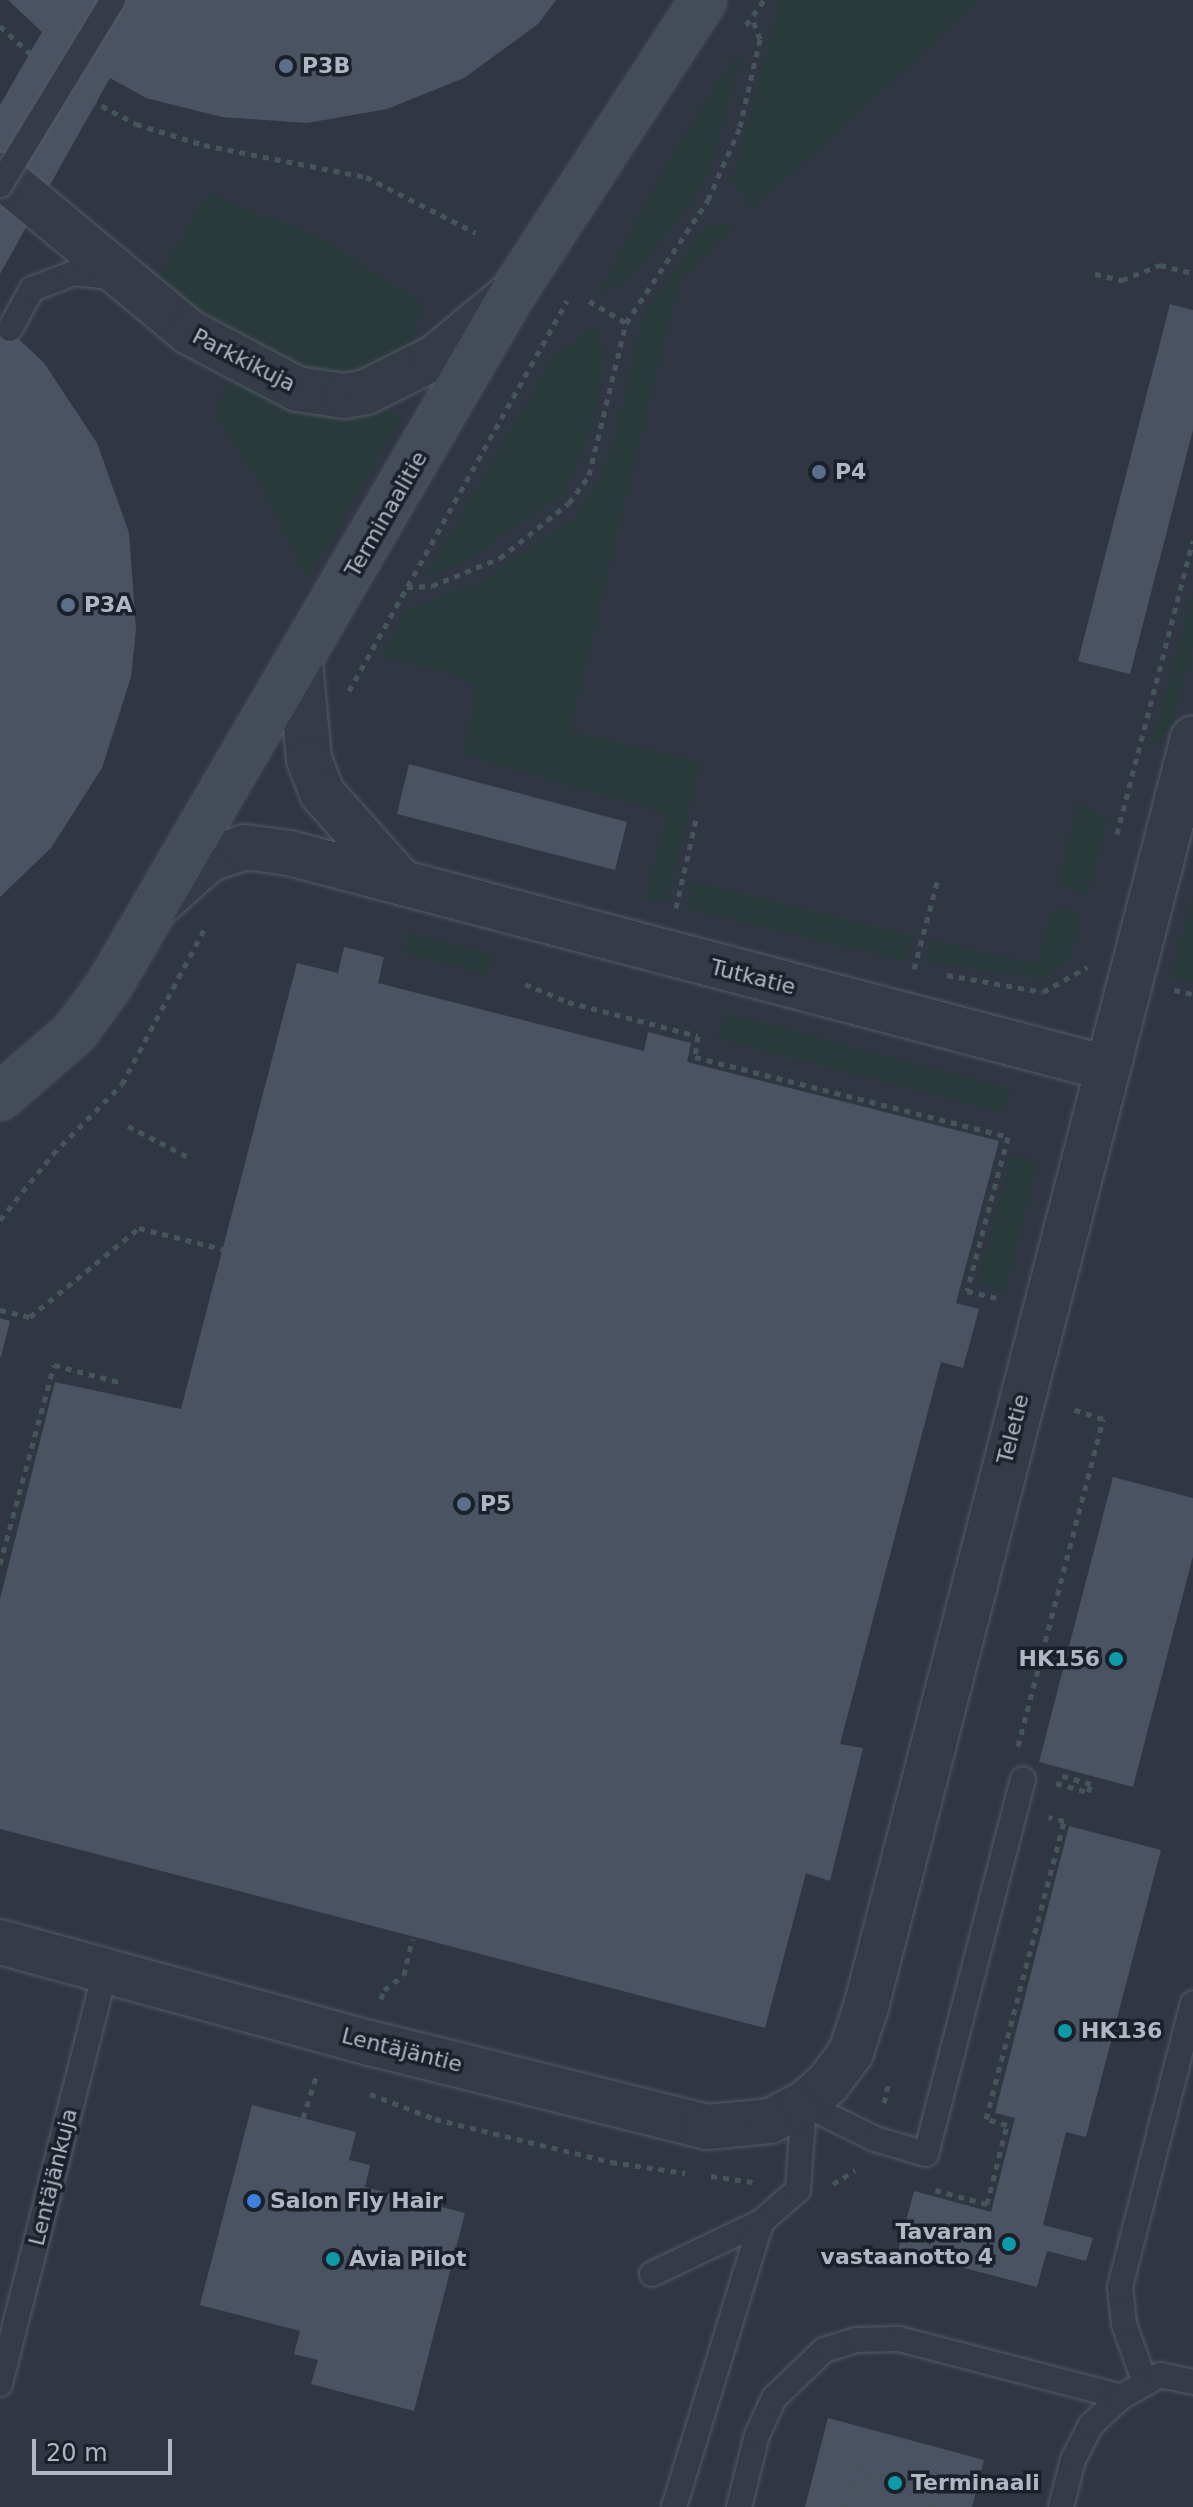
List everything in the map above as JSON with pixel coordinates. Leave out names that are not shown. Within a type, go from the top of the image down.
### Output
[{"type":"main road","name":"Terminaalitie","points":[[75,1032],[110,984],[512,294],[704,0]]},
{"type":"main road","points":[[0,1077],[75,1032]]},
{"type":"main road","points":[[0,1097],[75,1032]]},
{"type":"street","name":"Parkkikuja","points":[[0,175],[189,332],[297,389],[344,396],[366,392],[436,357],[512,294]]},
{"type":"street","points":[[300,662],[309,759],[322,793],[402,882]]},
{"type":"street","name":"Teletie","points":[[804,2104],[828,2083],[851,2052],[866,2007],[1193,738]]},
{"type":"street","name":"Tutkatie","points":[[153,910],[209,859],[245,847],[402,882],[1106,1068]]},
{"type":"street","name":"Lentäjäntie","points":[[0,1942],[370,2043],[707,2127],[770,2121],[804,2104]]},
{"type":"lane","points":[[0,185],[113,0]]},
{"type":"lane","points":[[10,329],[32,289],[74,273],[122,278]]},
{"type":"lane","points":[[652,2274],[761,2222],[798,2190],[804,2104],[875,2139],[926,2154],[1018,1770]]},
{"type":"lane","name":"Lentäjänkuja","points":[[0,2384],[106,1969]]},
{"type":"lane","points":[[1144,2380],[1124,2324],[1120,2287],[1193,2003]]},
{"type":"lane","points":[[674,2507],[761,2222]]},
{"type":"lane","points":[[739,2507],[757,2435],[774,2398],[824,2350],[857,2340],[899,2339],[1121,2397]]},
{"type":"lane","points":[[1061,2507],[1073,2460],[1091,2425],[1144,2380],[1160,2375],[1193,2382]]},
{"type":"path","points":[[743,29],[764,0]]},
{"type":"path","points":[[406,587],[432,586],[500,558],[569,503],[589,475],[626,323],[708,200],[740,127],[760,39],[752,16]]},
{"type":"path","points":[[0,26],[39,62]]},
{"type":"path","points":[[88,98],[136,124],[204,145],[366,177],[476,233]]},
{"type":"path","points":[[1095,274],[1122,280],[1160,265],[1193,273]]},
{"type":"path","points":[[346,704],[406,587],[575,286]]},
{"type":"path","points":[[589,301],[626,323]]},
{"type":"path","points":[[674,917],[696,819]]},
{"type":"path","points":[[914,969],[938,879]]},
{"type":"path","points":[[0,1220],[53,1154],[122,1084],[216,915]]},
{"type":"path","points":[[525,984],[568,1002],[698,1036],[695,1057],[1008,1137],[967,1291],[1012,1302]]},
{"type":"path","points":[[128,1126],[188,1157]]},
{"type":"path","points":[[0,1310],[30,1317],[139,1228],[222,1249]]},
{"type":"path","points":[[0,1564],[54,1365],[119,1382]]},
{"type":"path","points":[[1018,1770],[1103,1419],[1060,1406]]},
{"type":"path","points":[[1052,1782],[1088,1792],[1091,1784],[1054,1774]]},
{"type":"path","points":[[303,2118],[316,2077]]},
{"type":"path","points":[[845,2507],[855,2469],[934,2489],[929,2507]]},
{"type":"shaded area","points":[[0,0],[1193,0],[1193,2507],[0,2507]]},
{"type":"shaded area","points":[[781,0],[980,0],[753,208],[732,182]]},
{"type":"shaded area","points":[[741,57],[711,167],[693,201],[624,285],[600,292],[669,160],[730,63]]},
{"type":"shaded area","points":[[211,192],[240,208],[315,234],[424,305],[414,326],[417,335],[391,364],[368,375],[318,379],[152,286]]},
{"type":"shaded area","points":[[722,222],[733,227],[679,281],[569,731],[700,762],[667,903],[646,898],[667,814],[463,754],[477,687],[449,672],[380,657],[405,611],[484,580],[576,516],[598,485],[615,438],[644,312],[705,228]]},
{"type":"shaded area","points":[[593,327],[602,345],[601,383],[591,432],[562,495],[462,563],[425,577],[553,358]]},
{"type":"shaded area","points":[[233,378],[378,404],[401,419],[307,579],[263,486],[218,418],[220,400]]},
{"type":"shaded area","points":[[1193,593],[1193,645],[1172,724],[1150,749]]},
{"type":"shaded area","points":[[1078,803],[1107,819],[1087,895],[1058,884]]},
{"type":"shaded area","points":[[693,881],[913,936],[906,961],[687,909]]},
{"type":"shaded area","points":[[1193,895],[1193,982],[1171,978]]},
{"type":"shaded area","points":[[1062,909],[1081,913],[1070,959],[1043,979],[927,962],[932,940],[1037,964],[1051,912]]},
{"type":"shaded area","points":[[409,932],[494,955],[487,975],[403,952]]},
{"type":"shaded area","points":[[725,1013],[1011,1089],[1002,1113],[717,1038]]},
{"type":"shaded area","points":[[1012,1155],[1037,1161],[1005,1291],[977,1282]]},
{"type":"building","name":"P3B","points":[[8,0],[556,0],[538,24],[464,78],[387,109],[307,123],[222,117],[146,98],[110,78],[0,274],[0,105],[42,32]]},
{"type":"building","points":[[1170,304],[1193,310],[1193,430],[1130,674],[1078,661]]},
{"type":"building","name":"P3A","points":[[0,321],[44,363],[97,443],[129,533],[136,629],[131,677],[102,768],[51,848],[0,897]]},
{"type":"building","points":[[409,764],[627,822],[615,870],[397,814]]},
{"type":"building","name":"P5","points":[[344,947],[384,957],[378,983],[644,1051],[648,1032],[691,1043],[687,1062],[999,1141],[956,1303],[979,1309],[963,1368],[941,1362],[840,1744],[863,1748],[830,1881],[806,1873],[765,2028],[0,1829],[0,1599],[55,1382],[181,1409],[297,963],[338,973]]},
{"type":"building","points":[[0,1318],[10,1321],[1,1357],[0,1357]]},
{"type":"building","name":"HK156","points":[[1113,1477],[1193,1498],[1193,1556],[1133,1787],[1039,1762]]},
{"type":"building","name":"HK136","points":[[1069,1826],[1161,1850],[1086,2137],[1066,2132],[1043,2225],[1093,2238],[1086,2261],[1047,2251],[1037,2287],[898,2251],[914,2191],[991,2212],[1015,2118],[995,2113]]},
{"type":"building","name":"Avia Pilot","points":[[252,2105],[356,2132],[349,2160],[370,2165],[365,2187],[465,2213],[414,2411],[311,2384],[318,2360],[294,2354],[300,2331],[200,2305]]},
{"type":"building","name":"Terminaali","points":[[828,2418],[984,2460],[972,2507],[805,2507]]},
{"type":"place","name":"P3B","points":[[286,66]]},
{"type":"place","name":"P4","points":[[819,472]]},
{"type":"place","name":"P3A","points":[[68,605]]},
{"type":"place","name":"P5","points":[[464,1504]]},
{"type":"place","name":"HK156","points":[[1116,1659]]},
{"type":"place","name":"HK136","points":[[1065,2031]]},
{"type":"place","name":"Salon Fly Hair","points":[[254,2201]]},
{"type":"place","name":"Tavaran vastaanotto 4","points":[[1009,2244]]},
{"type":"place","name":"Avia Pilot","points":[[333,2259]]},
{"type":"place","name":"Terminaali","points":[[895,2483]]}]
